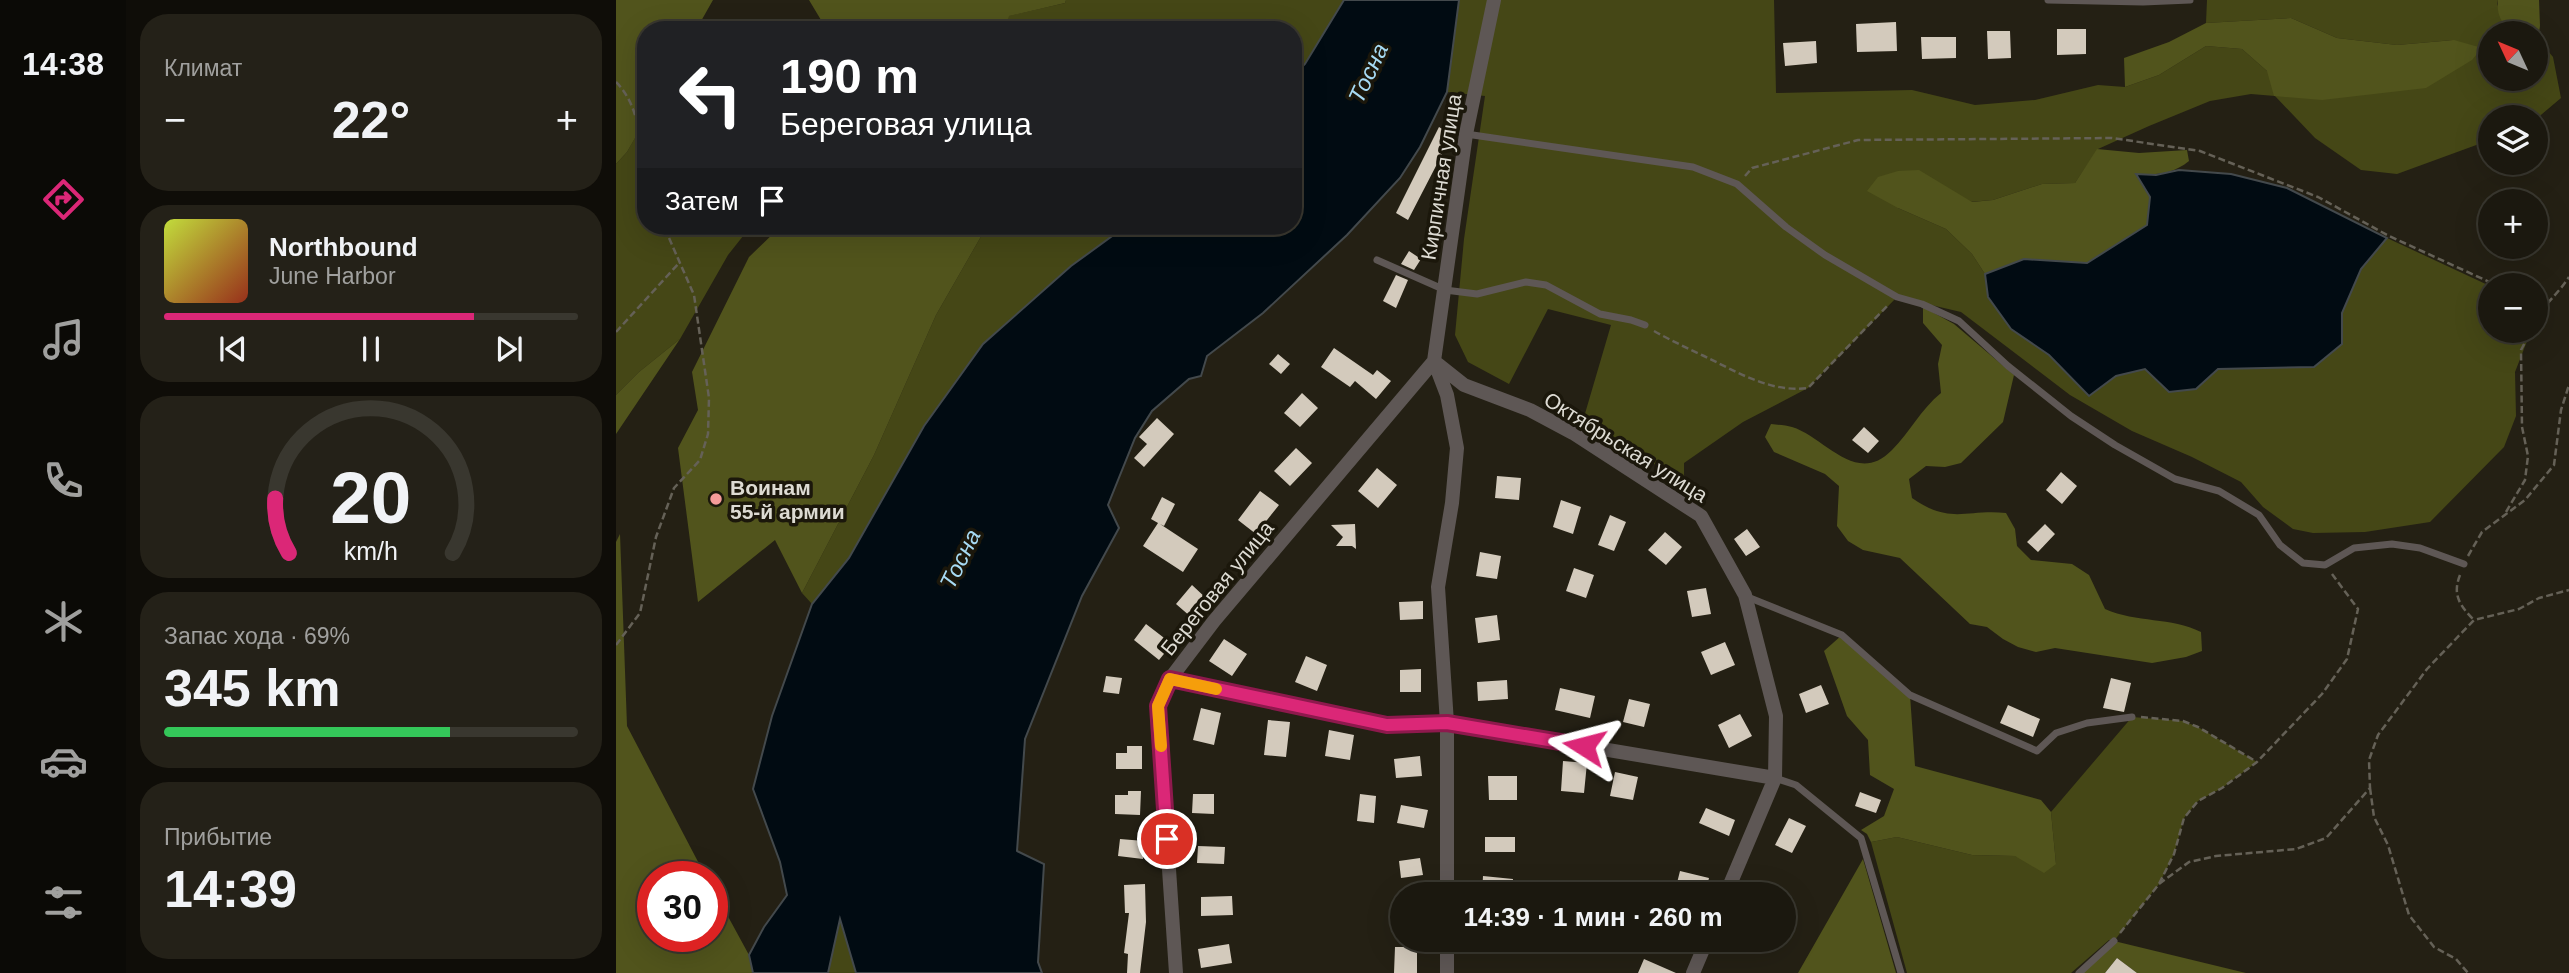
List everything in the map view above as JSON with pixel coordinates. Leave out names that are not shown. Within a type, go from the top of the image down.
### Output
[{"type":"street","name":"Кирпичная улица","points":[[1434,361],[1466,134],[1494,0]]},
{"type":"street","name":"Октябрьская улица","points":[[1434,361],[1464,384],[1530,410],[1573,433],[1701,516],[1745,595],[1776,716],[1775,778],[1731,882]]},
{"type":"street","name":"Береговая улица","points":[[1176,973],[1158,706],[1170,679],[1214,621],[1434,361]]},
{"type":"street","points":[[1434,361],[1447,395],[1457,448],[1452,503],[1438,587],[1447,723],[1447,882]]},
{"type":"street","points":[[1170,679],[1387,725],[1447,723],[1775,778]]},
{"type":"street","points":[[1447,952],[1447,973]]},
{"type":"street","points":[[1693,973],[1702,952]]},
{"type":"lane","points":[[2048,0],[2190,0]]},
{"type":"lane","points":[[1466,134],[1693,166],[1737,184],[1786,227],[1825,256],[1896,297],[1922,304],[1959,321],[2008,366],[2071,416],[2115,445],[2175,479],[2219,491],[2259,515],[2280,545],[2303,564],[2325,565],[2354,548],[2392,544],[2420,548],[2464,565]]},
{"type":"lane","points":[[1377,260],[1445,290],[1477,294],[1526,282],[1546,285],[1600,314],[1645,325]]},
{"type":"lane","points":[[1745,595],[1842,635],[1910,695],[2037,751],[2056,733],[2087,723],[2132,717]]},
{"type":"lane","points":[[1775,778],[1796,785],[1861,838],[1900,973]]},
{"type":"lane","points":[[2079,973],[2114,941]]},
{"type":"path","points":[[616,82],[626,92],[637,121]]},
{"type":"path","points":[[1737,184],[1752,169],[1858,140],[2112,138],[2200,150],[2318,197],[2389,236],[2478,277]]},
{"type":"path","points":[[616,645],[640,613],[656,537],[674,488],[700,460],[708,434],[709,398],[694,295],[669,235]]},
{"type":"path","points":[[616,332],[679,263]]},
{"type":"path","points":[[2548,302],[2561,290],[2569,277]]},
{"type":"path","points":[[1645,325],[1656,333],[1751,379],[1795,390],[1808,388],[1896,297]]},
{"type":"path","points":[[2505,513],[2525,480],[2528,456],[2522,427],[2521,350],[2525,343]]},
{"type":"path","points":[[2474,620],[2459,605],[2455,588],[2464,565],[2482,532],[2525,500],[2553,465],[2561,410],[2569,385]]},
{"type":"path","points":[[2114,941],[2159,884],[2174,854],[2184,818],[2199,801],[2222,788],[2256,762],[2322,694],[2347,659],[2358,609],[2325,565]]},
{"type":"path","points":[[2468,973],[2456,959],[2434,947],[2409,915],[2388,845],[2374,817],[2369,760],[2378,735],[2427,669],[2474,620],[2519,609],[2539,598],[2569,590]]},
{"type":"path","points":[[2132,717],[2183,721],[2198,727],[2256,762]]},
{"type":"path","points":[[2159,884],[2189,862],[2216,856],[2296,849],[2326,838],[2370,788]]},
{"type":"shaded area","points":[[1066,0],[1344,0],[1302,67],[1302,21],[1007,21],[1008,16],[1065,3]]},
{"type":"shaded area","points":[[1459,0],[1774,0],[1776,93],[1912,90],[1975,105],[2035,100],[2098,85],[2125,87],[2159,75],[2206,46],[2242,49],[2267,71],[2454,40],[2397,45],[2337,38],[2291,18],[2206,23],[2207,0],[2498,0],[2503,21],[2478,21],[2478,91],[2548,91],[2548,51],[2553,57],[2561,98],[2548,109],[2548,105],[2478,105],[2478,144],[2397,174],[2361,170],[2315,138],[2275,96],[2251,94],[2210,101],[2098,149],[2075,183],[2042,184],[1993,200],[1898,208],[1946,229],[1972,254],[1985,274],[1988,297],[2011,328],[2049,355],[2089,396],[2116,376],[2146,369],[2196,389],[2217,369],[2314,367],[2342,344],[2342,313],[2361,269],[2387,238],[2478,280],[2478,343],[2526,343],[2515,372],[2516,416],[2504,447],[2430,522],[2365,532],[2313,533],[2293,529],[2263,507],[2241,482],[2132,431],[2070,395],[1961,312],[1897,297],[1808,388],[1743,422],[1684,463],[1684,484],[1584,417],[1611,325],[1548,309],[1509,384],[1468,362],[1455,335],[1464,239],[1485,96],[1447,92]]},
{"type":"shaded area","points":[[636,136],[637,235],[744,235],[728,255],[680,339],[639,372],[616,395],[616,164]]},
{"type":"shaded area","points":[[982,235],[1114,235],[1071,266],[983,344],[924,426],[849,558],[812,604],[802,593],[874,455],[936,315]]},
{"type":"shaded area","points":[[2132,717],[2183,721],[2257,762],[2222,788],[2198,801],[2184,818],[2174,854],[2159,884],[2114,941],[2109,940],[2071,973],[1907,973],[1871,842],[1897,837],[1972,855],[2015,856],[2056,864],[2051,812]]},
{"type":"shaded area","points":[[840,918],[856,973],[828,973]]},
{"type":"green space","points":[[616,0],[713,0],[701,21],[637,21],[637,135],[616,164]]},
{"type":"green space","points":[[809,0],[1066,0],[1065,3],[1009,16],[1007,21],[822,21]]},
{"type":"green space","points":[[2498,0],[2539,0],[2540,21],[2502,21]]},
{"type":"green space","points":[[2291,18],[2337,38],[2397,45],[2454,40],[2478,47],[2478,53],[2472,60],[2426,88],[2322,100],[2274,96],[2267,71],[2242,49],[2206,46],[2159,75],[2125,87],[2124,58],[2169,42],[2206,23]]},
{"type":"green space","points":[[2097,149],[2139,153],[2187,150],[2189,161],[2164,173],[2137,174],[2150,197],[2147,225],[2087,263],[2024,259],[1985,274],[1972,254],[1946,229],[1867,191],[1878,177],[1898,171],[1919,170],[1972,202],[1993,200],[2042,184],[2075,183]]},
{"type":"green space","points":[[772,235],[982,235],[936,315],[874,455],[802,593],[775,540],[698,602],[678,448],[698,410],[692,372],[749,257]]},
{"type":"green space","points":[[1923,307],[1954,324],[2014,375],[2003,422],[1961,463],[1945,467],[1926,466],[1909,479],[1912,498],[1948,514],[2006,513],[2015,529],[2017,546],[2031,560],[2072,564],[2089,575],[2105,609],[2178,624],[2201,632],[2202,651],[2186,657],[2152,663],[2055,648],[2036,652],[2018,647],[1987,627],[1970,624],[1900,558],[1863,550],[1848,541],[1837,526],[1839,486],[1825,474],[1774,452],[1765,437],[1771,424],[1790,426],[1804,432],[1853,462],[1879,460],[1892,450],[1927,406],[1941,393],[1938,364],[1942,345],[1923,323]]},
{"type":"green space","points":[[680,339],[616,434],[616,395],[639,372]]},
{"type":"green space","points":[[620,534],[627,726],[698,861],[637,861],[637,952],[728,952],[728,916],[749,955],[753,973],[616,973],[616,542]]},
{"type":"green space","points":[[1842,635],[1910,695],[1915,766],[2041,800],[2051,812],[2056,864],[2044,873],[2015,856],[1972,855],[1897,837],[1871,842],[1861,830],[1884,816],[1894,789],[1870,775],[1868,740],[1847,716],[1824,651]]},
{"type":"green space","points":[[1863,859],[1896,973],[1798,973]]},
{"type":"green space","points":[[2114,941],[2246,973],[2137,973],[2117,958],[2105,973],[2079,973]]},
{"type":"water","name":"Тосна","points":[[1344,0],[1459,0],[1447,92],[1420,147],[1400,178],[1347,235],[1263,313],[1207,356],[1201,376],[1189,379],[1152,411],[1135,438],[1108,505],[1119,528],[1082,596],[1025,739],[1017,851],[1044,864],[1038,962],[1042,973],[856,973],[840,919],[828,973],[753,973],[749,955],[764,927],[787,895],[780,862],[753,789],[772,716],[812,604],[849,558],[924,426],[983,344],[1071,266],[1114,235],[1302,235],[1302,67]]},
{"type":"water","points":[[2179,170],[2231,174],[2287,188],[2387,238],[2361,269],[2342,313],[2342,344],[2314,367],[2218,369],[2196,389],[2169,392],[2145,369],[2116,376],[2089,396],[2049,355],[2011,329],[1988,297],[1985,274],[2024,259],[2087,263],[2147,225],[2150,197],[2136,174],[2156,175]]},
{"type":"building","points":[[1896,22],[1897,51],[1857,52],[1856,24]]},
{"type":"building","points":[[2057,29],[2086,29],[2086,54],[2057,55]]},
{"type":"building","points":[[1987,31],[2010,31],[2011,58],[1988,59]]},
{"type":"building","points":[[1921,37],[1956,37],[1956,58],[1922,59]]},
{"type":"building","points":[[1816,41],[1817,63],[1785,66],[1783,43]]},
{"type":"building","points":[[1439,127],[1452,135],[1408,220],[1396,213]]},
{"type":"building","points":[[1409,251],[1421,259],[1414,270],[1401,264]]},
{"type":"building","points":[[1396,275],[1408,280],[1396,308],[1383,301]]},
{"type":"building","points":[[1334,348],[1373,375],[1377,370],[1391,381],[1376,399],[1355,381],[1350,387],[1321,367]]},
{"type":"building","points":[[1278,354],[1290,364],[1281,374],[1269,364]]},
{"type":"building","points":[[1302,393],[1318,408],[1300,427],[1284,413]]},
{"type":"building","points":[[1157,418],[1174,434],[1144,467],[1134,458],[1147,444],[1139,437]]},
{"type":"building","points":[[1864,427],[1879,441],[1868,453],[1852,440]]},
{"type":"building","points":[[1296,448],[1312,463],[1290,486],[1274,471]]},
{"type":"building","points":[[1377,468],[1397,485],[1378,508],[1358,491]]},
{"type":"building","points":[[2061,472],[2077,486],[2062,504],[2046,490]]},
{"type":"building","points":[[1497,476],[1521,478],[1519,500],[1495,498]]},
{"type":"building","points":[[1260,491],[1279,505],[1256,534],[1238,520]]},
{"type":"building","points":[[1162,497],[1175,504],[1164,526],[1160,524],[1198,549],[1183,572],[1143,546],[1158,523],[1151,519]]},
{"type":"building","points":[[1561,500],[1581,507],[1573,534],[1553,527]]},
{"type":"building","points":[[1610,515],[1626,522],[1614,551],[1598,545]]},
{"type":"building","points":[[1355,524],[1356,549],[1352,546],[1336,546],[1343,537],[1331,525]]},
{"type":"building","points":[[2045,524],[2055,534],[2038,552],[2027,542]]},
{"type":"building","points":[[1747,529],[1760,547],[1746,556],[1734,539]]},
{"type":"building","points":[[1665,532],[1682,547],[1666,565],[1648,550]]},
{"type":"building","points":[[1480,552],[1501,556],[1497,579],[1476,576]]},
{"type":"building","points":[[1574,568],[1594,575],[1586,598],[1566,591]]},
{"type":"building","points":[[1192,585],[1207,599],[1191,617],[1176,604]]},
{"type":"building","points":[[1706,588],[1711,614],[1692,617],[1687,591]]},
{"type":"building","points":[[1423,601],[1423,619],[1400,620],[1399,602]]},
{"type":"building","points":[[1497,615],[1500,640],[1478,643],[1475,618]]},
{"type":"building","points":[[1146,624],[1172,644],[1159,660],[1134,640]]},
{"type":"building","points":[[1224,639],[1247,654],[1232,676],[1209,661]]},
{"type":"building","points":[[1725,642],[1735,665],[1711,675],[1701,652]]},
{"type":"building","points":[[1306,656],[1327,665],[1317,691],[1295,682]]},
{"type":"building","points":[[1421,669],[1421,692],[1400,692],[1400,670]]},
{"type":"building","points":[[1106,676],[1122,678],[1119,694],[1103,692]]},
{"type":"building","points":[[2111,678],[2131,683],[2124,712],[2103,708]]},
{"type":"building","points":[[1507,680],[1508,699],[1478,701],[1477,682]]},
{"type":"building","points":[[1821,685],[1829,704],[1806,713],[1799,694]]},
{"type":"building","points":[[1560,688],[1595,696],[1590,718],[1555,710]]},
{"type":"building","points":[[1629,699],[1650,704],[1644,727],[1623,722]]},
{"type":"building","points":[[2008,705],[2040,719],[2033,737],[2000,723]]},
{"type":"building","points":[[1201,708],[1221,713],[1214,745],[1193,740]]},
{"type":"building","points":[[1740,714],[1752,736],[1729,748],[1718,725]]},
{"type":"building","points":[[1268,720],[1290,722],[1286,757],[1264,755]]},
{"type":"building","points":[[1329,730],[1354,735],[1350,760],[1325,756]]},
{"type":"building","points":[[1127,746],[1142,746],[1142,769],[1116,769],[1116,753],[1127,753]]},
{"type":"building","points":[[1420,756],[1422,776],[1396,778],[1394,759]]},
{"type":"building","points":[[1563,761],[1587,763],[1584,793],[1561,791]]},
{"type":"building","points":[[1615,772],[1638,777],[1633,800],[1610,796]]},
{"type":"building","points":[[1488,776],[1517,776],[1517,800],[1489,800]]},
{"type":"building","points":[[1128,791],[1141,791],[1140,815],[1115,814],[1115,795],[1128,795]]},
{"type":"building","points":[[1860,792],[1881,800],[1876,813],[1855,806]]},
{"type":"building","points":[[1193,794],[1214,794],[1214,814],[1192,813]]},
{"type":"building","points":[[1360,794],[1376,796],[1374,823],[1357,821]]},
{"type":"building","points":[[1401,805],[1428,810],[1424,828],[1397,823]]},
{"type":"building","points":[[1706,808],[1735,820],[1729,836],[1699,823]]},
{"type":"building","points":[[1789,818],[1806,826],[1792,853],[1775,845]]},
{"type":"building","points":[[1485,837],[1515,837],[1515,852],[1485,852]]},
{"type":"building","points":[[1120,839],[1144,841],[1143,859],[1118,856]]},
{"type":"building","points":[[1198,846],[1225,847],[1224,864],[1197,863]]},
{"type":"building","points":[[1420,858],[1423,875],[1401,878],[1399,861]]},
{"type":"building","points":[[1680,871],[1709,878],[1708,882],[1677,882]]},
{"type":"building","points":[[1483,876],[1513,879],[1513,882],[1483,882]]},
{"type":"building","points":[[1145,884],[1146,922],[1140,973],[1127,973],[1128,954],[1124,953],[1129,913],[1125,913],[1124,885]]},
{"type":"building","points":[[1232,896],[1233,915],[1201,916],[1201,897]]},
{"type":"building","points":[[1229,944],[1232,963],[1201,968],[1198,949]]},
{"type":"building","points":[[1395,952],[1417,952],[1417,973],[1394,973]]},
{"type":"building","points":[[2117,958],[2137,973],[2105,973]]},
{"type":"building","points":[[1644,959],[1676,973],[1638,973]]},
{"type":"slow traffic","points":[[1161,746],[1158,706],[1170,679],[1216,689]]},
{"type":"place","name":"Воинам 55-й армии","points":[[716,499]]},
{"type":"route","points":[[1167,839],[1158,706],[1170,679],[1387,725],[1447,723],[1584,746]]}]
